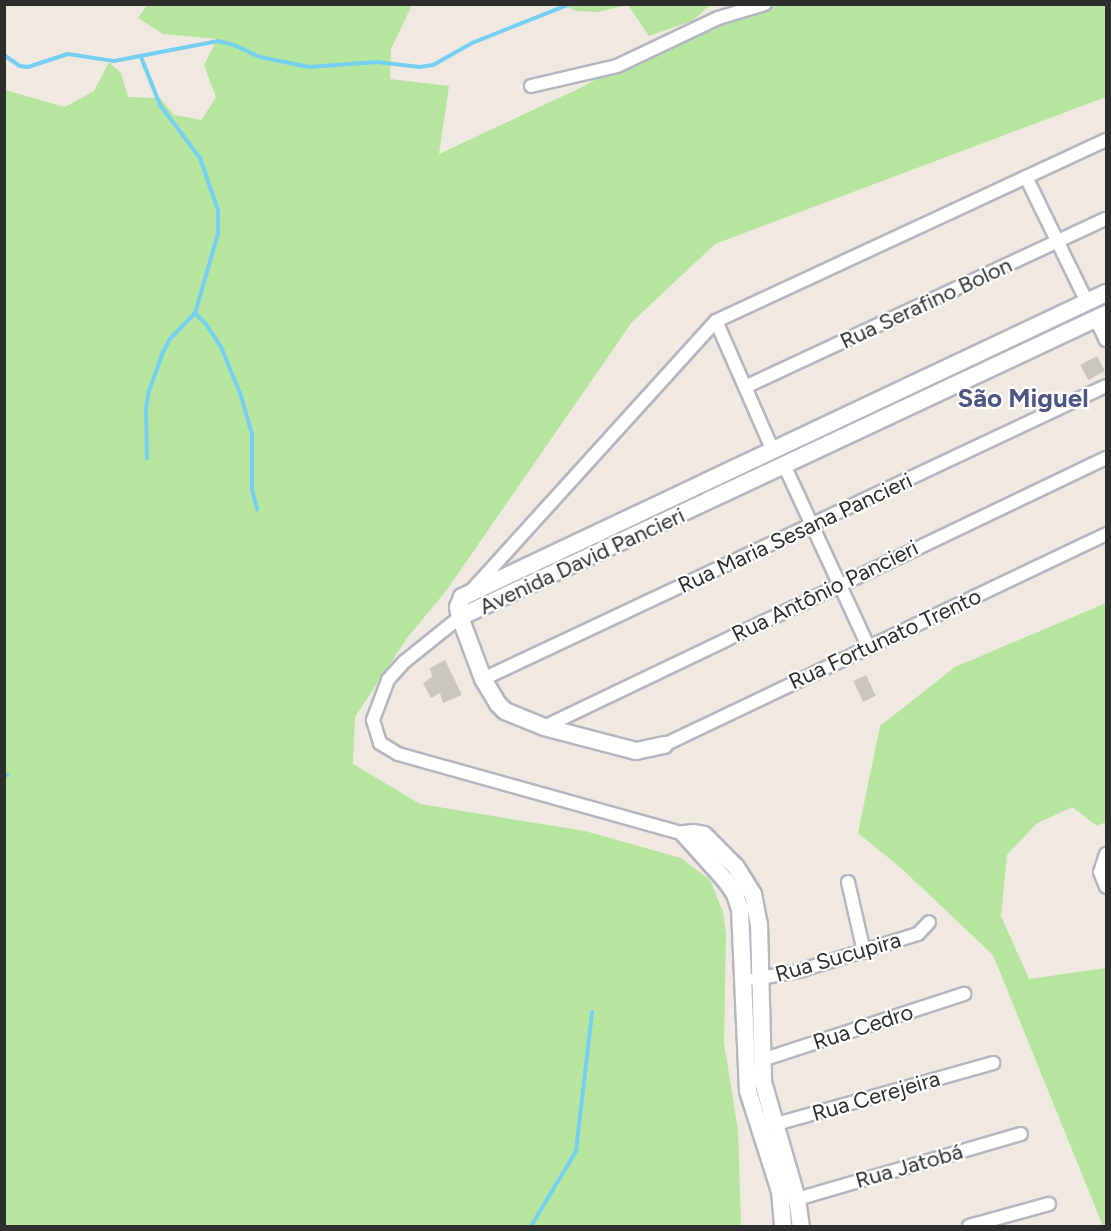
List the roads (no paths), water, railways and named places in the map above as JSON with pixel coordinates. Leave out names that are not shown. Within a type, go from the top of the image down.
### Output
[{"type":"street","points":[[531,86],[617,66],[718,18],[765,4]]},
{"type":"street","points":[[467,595],[716,321],[1107,140]]},
{"type":"street","points":[[1026,177],[1087,302]]},
{"type":"street","name":"Rua Serafino Bolon","points":[[745,387],[1107,219]]},
{"type":"street","name":"Avenida David Pancieri","points":[[1102,316],[460,617],[458,604],[467,595],[1107,293]]},
{"type":"street","points":[[1102,316],[1107,340]]},
{"type":"street","points":[[716,321],[773,451]]},
{"type":"street","name":"Rua Maria Sesana Pancieri","points":[[483,680],[1107,386]]},
{"type":"street","name":"Rua Antônio Pancieri","points":[[544,727],[838,584],[1107,458]]},
{"type":"street","points":[[785,466],[868,646]]},
{"type":"street","name":"Rua Fortunato Trento","points":[[664,745],[1107,534]]},
{"type":"street","points":[[664,745],[636,751],[544,727],[498,704],[483,680],[460,617],[431,638],[388,680],[373,720],[380,743],[398,754],[684,834],[704,835],[736,867],[753,894],[759,924],[763,1082],[767,1126],[780,1191],[783,1227]]},
{"type":"street","points":[[684,834],[735,894],[742,928],[741,979],[748,1091],[767,1126],[798,1199],[801,1227]]},
{"type":"street","points":[[1107,854],[1100,872],[1107,887]]},
{"type":"street","points":[[848,882],[864,952]]},
{"type":"street","name":"Rua Sucupira","points":[[741,979],[760,979],[799,971],[864,952],[918,934],[929,922]]},
{"type":"street","name":"Rua Cedro","points":[[762,1060],[964,994]]},
{"type":"street","name":"Rua Cerejeira","points":[[767,1126],[993,1063]]},
{"type":"street","name":"Rua Jatobá","points":[[798,1199],[1021,1134]]},
{"type":"street","points":[[969,1227],[1049,1204]]},
{"type":"waterway","points":[[4,55],[20,66],[28,67],[68,54],[114,61],[218,41],[234,45],[260,57],[309,67],[377,62],[420,67],[433,65],[472,43],[570,4]]},
{"type":"waterway","points":[[141,57],[160,105],[200,158],[218,210],[218,234],[195,313],[170,339],[149,391],[146,408],[147,458]]},
{"type":"waterway","points":[[195,313],[206,324],[221,347],[240,393],[252,434],[252,489],[257,509]]},
{"type":"waterway","points":[[531,1226],[576,1151],[592,1012]]},
{"type":"district","name":"São Miguel","points":[[1023,399]]}]
